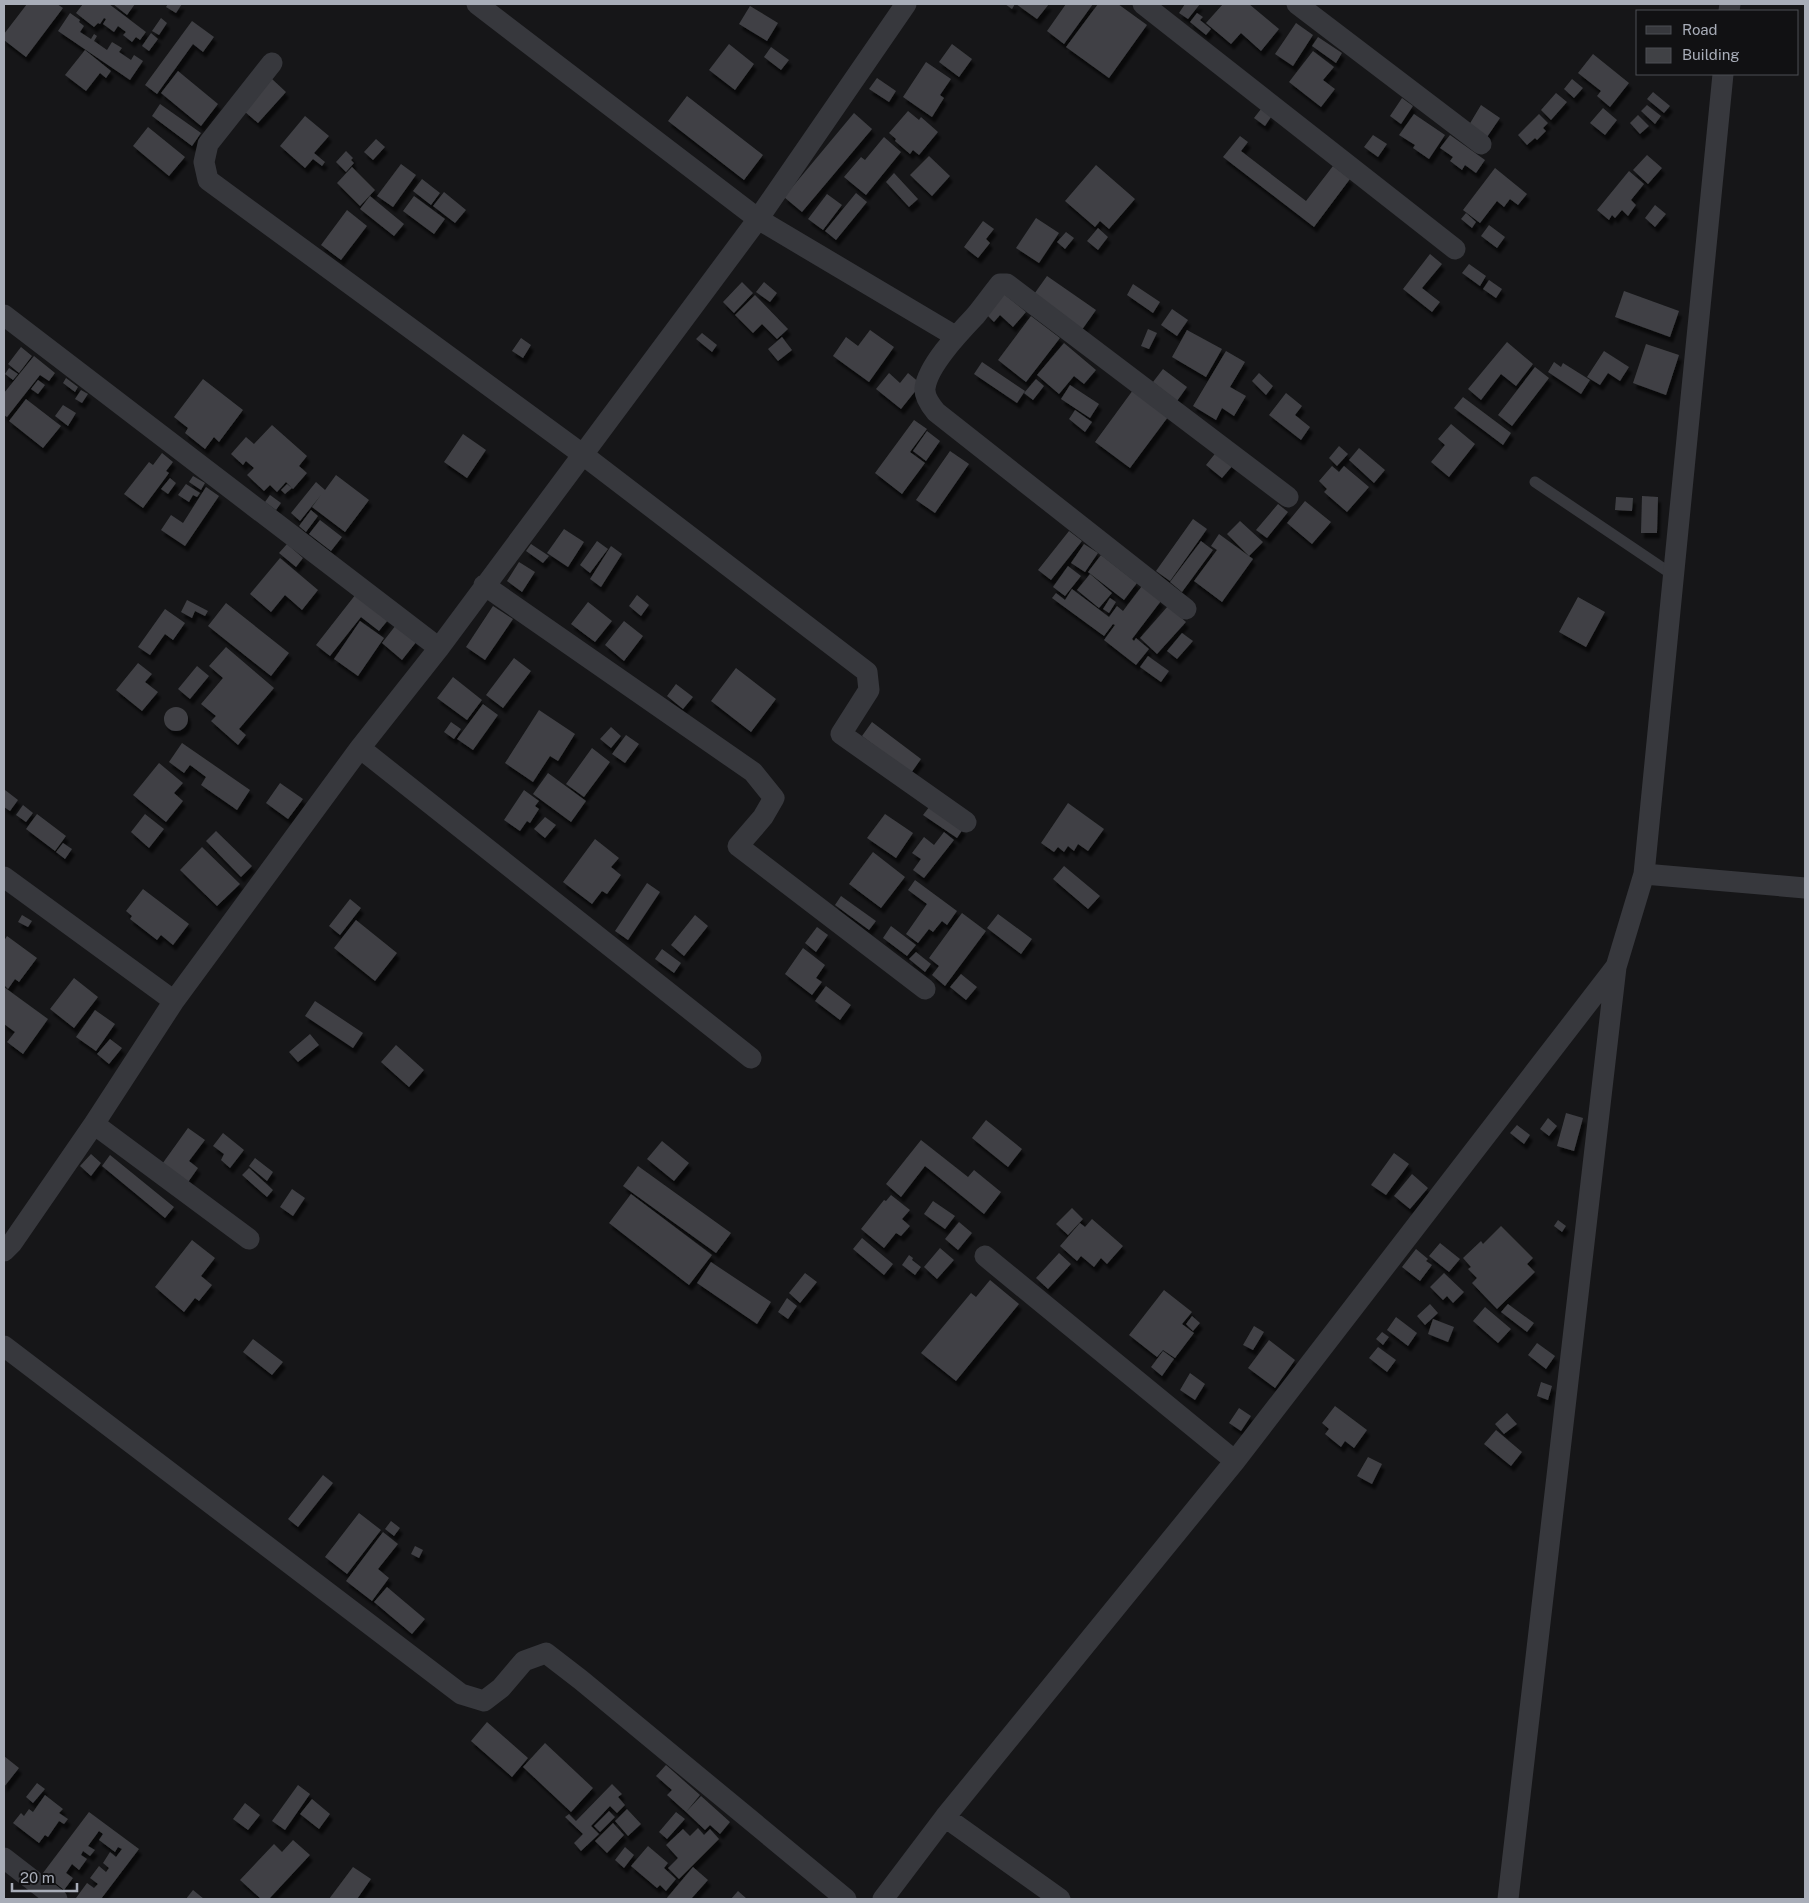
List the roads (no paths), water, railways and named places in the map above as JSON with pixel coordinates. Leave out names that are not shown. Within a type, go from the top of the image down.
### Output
[{"type":"street","points":[[477,4],[758,219],[955,336]]},
{"type":"street","points":[[6,1244],[94,1124],[174,1001],[360,748],[439,648],[758,219],[906,4]]},
{"type":"street","points":[[1143,4],[1455,249]]},
{"type":"street","points":[[1297,4],[1481,144]]},
{"type":"street","points":[[272,63],[208,144],[204,162],[208,180],[582,454],[867,672],[868,690],[841,734],[966,822]]},
{"type":"street","points":[[1508,1899],[1616,968],[1644,874],[1672,575],[1723,75]]},
{"type":"street","points":[[1186,609],[936,412],[929,403],[924,390],[929,375],[955,336],[977,314],[1000,284],[1007,284],[1288,497]]},
{"type":"street","points":[[4,315],[439,648]]},
{"type":"street","points":[[484,585],[752,772],[774,798],[763,817],[738,846],[926,990]]},
{"type":"street","points":[[360,748],[751,1058]]},
{"type":"street","points":[[1644,874],[1805,888]]},
{"type":"street","points":[[4,877],[174,1001]]},
{"type":"street","points":[[883,1899],[945,1816],[1235,1461],[1616,968]]},
{"type":"street","points":[[94,1124],[249,1239]]},
{"type":"street","points":[[985,1256],[1235,1461]]},
{"type":"street","points":[[4,1346],[461,1694],[484,1701],[501,1688],[524,1661],[546,1654],[582,1680],[846,1899]]},
{"type":"street","points":[[945,1816],[1060,1899]]},
{"type":"street","points":[[4,1858],[57,1899]]},
{"type":"lane","points":[[1535,482],[1672,575]]}]
